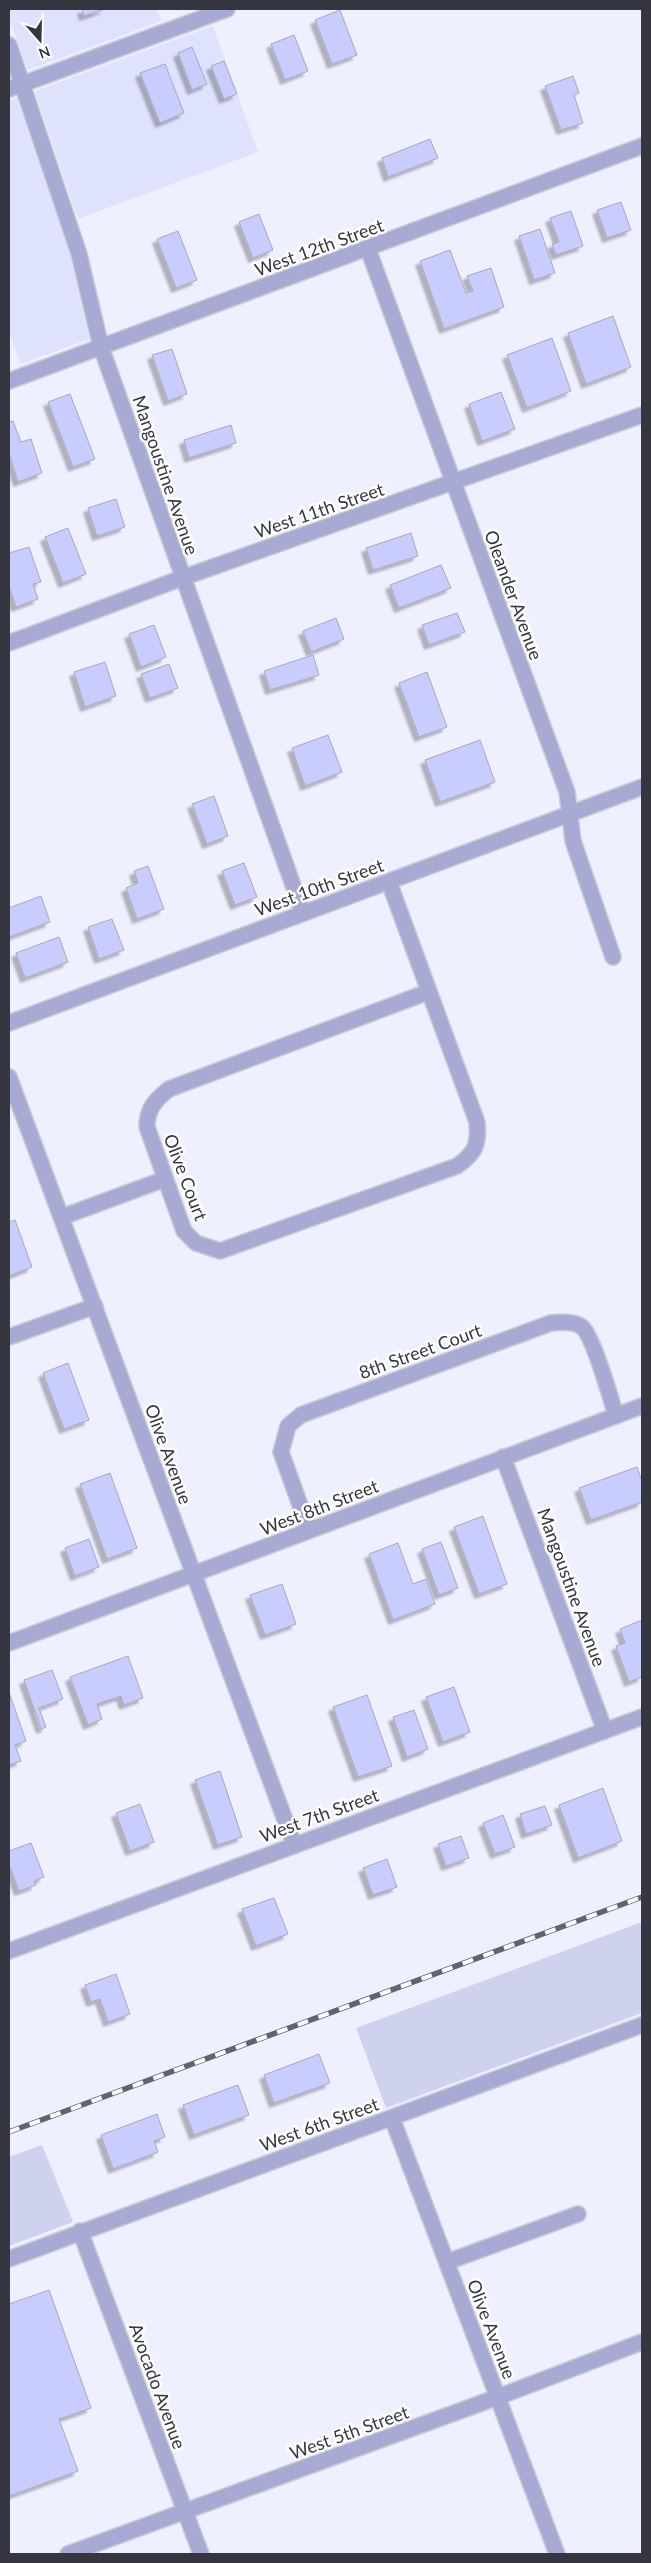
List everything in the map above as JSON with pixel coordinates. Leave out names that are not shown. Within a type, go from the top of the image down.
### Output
[{"type":"street","points":[[16,86],[227,9]]},
{"type":"street","name":"Mangoustine Avenue","points":[[9,45],[16,86],[79,254],[101,347],[303,913]]},
{"type":"street","name":"West 12th Street","points":[[9,381],[642,146]]},
{"type":"street","name":"Oleander Avenue","points":[[368,249],[452,483],[567,792],[573,841],[613,957]]},
{"type":"street","name":"West 11th Street","points":[[9,644],[182,578],[642,415]]},
{"type":"street","name":"West 10th Street","points":[[9,1023],[642,787]]},
{"type":"street","name":"Olive Court","points":[[389,882],[477,1122],[478,1139],[471,1156],[457,1166],[220,1251],[196,1243],[184,1231],[147,1128],[147,1114],[154,1100],[169,1089],[428,992]]},
{"type":"street","name":"Olive Avenue","points":[[9,1077],[95,1306],[192,1575],[294,1844]]},
{"type":"street","points":[[62,1217],[165,1179]]},
{"type":"street","points":[[9,1337],[95,1306]]},
{"type":"street","name":"8th Street Court","points":[[309,1530],[281,1452],[288,1426],[301,1415],[551,1323],[566,1322],[582,1326],[590,1339],[616,1416]]},
{"type":"street","name":"West 8th Street","points":[[9,1643],[503,1456],[642,1406]]},
{"type":"street","name":"Mangoustine Avenue","points":[[503,1456],[605,1731]]},
{"type":"street","name":"West 7th Street","points":[[9,1951],[294,1844],[642,1717]]},
{"type":"street","name":"West 6th Street","points":[[9,2259],[642,2025]]},
{"type":"street","name":"Olive Avenue","points":[[392,2118],[557,2554]]},
{"type":"street","points":[[447,2262],[578,2214]]},
{"type":"street","name":"Avocado Avenue","points":[[80,2232],[201,2554]]},
{"type":"street","name":"West 5th Street","points":[[68,2554],[498,2397],[642,2342]]},
{"type":"shaded area","points":[[9,9],[157,9],[161,21],[28,70],[9,17]]},
{"type":"shaded area","points":[[213,26],[258,152],[78,219],[35,91]]},
{"type":"shaded area","points":[[17,98],[70,256],[89,339],[21,364],[9,332],[9,101]]},
{"type":"shaded area","points":[[642,1922],[642,2013],[386,2108],[356,2028]]},
{"type":"shaded area","points":[[42,2145],[73,2222],[9,2246],[9,2157]]},
{"type":"building","points":[[82,9],[105,9],[84,16]]},
{"type":"building","points":[[340,10],[357,55],[332,64],[315,20]]},
{"type":"building","points":[[294,35],[308,71],[285,80],[271,44]]},
{"type":"building","points":[[192,47],[207,84],[192,90],[178,53]]},
{"type":"building","points":[[224,61],[237,94],[224,99],[211,66]]},
{"type":"building","points":[[165,64],[184,113],[160,123],[140,73]]},
{"type":"building","points":[[573,76],[579,93],[574,95],[583,123],[561,130],[545,86]]},
{"type":"building","points":[[430,139],[438,158],[388,177],[382,158]]},
{"type":"building","points":[[621,202],[631,230],[607,238],[597,210]]},
{"type":"building","points":[[571,211],[583,246],[556,255],[552,244],[559,242],[550,218]]},
{"type":"building","points":[[259,214],[273,250],[253,258],[239,222]]},
{"type":"building","points":[[540,229],[555,273],[534,280],[519,236]]},
{"type":"building","points":[[178,231],[197,280],[176,288],[157,239]]},
{"type":"building","points":[[450,250],[466,293],[473,291],[467,276],[491,268],[504,307],[444,329],[420,261]]},
{"type":"building","points":[[613,316],[631,367],[586,384],[568,333]]},
{"type":"building","points":[[552,338],[571,391],[527,408],[507,355]]},
{"type":"building","points":[[172,349],[187,394],[168,401],[152,355]]},
{"type":"building","points":[[501,392],[515,429],[482,441],[469,404]]},
{"type":"building","points":[[70,394],[95,459],[73,467],[48,402]]},
{"type":"building","points":[[13,421],[21,442],[31,439],[42,473],[18,482],[9,454],[9,422]]},
{"type":"building","points":[[231,425],[236,443],[189,458],[184,440]]},
{"type":"building","points":[[116,499],[125,527],[97,536],[88,508]]},
{"type":"building","points":[[68,528],[86,574],[63,583],[45,537]]},
{"type":"building","points":[[411,533],[418,556],[373,570],[366,548]]},
{"type":"building","points":[[29,547],[41,582],[33,584],[38,599],[16,607],[9,586],[9,553]]},
{"type":"building","points":[[441,565],[451,588],[399,608],[390,585]]},
{"type":"building","points":[[457,613],[465,632],[429,645],[422,625]]},
{"type":"building","points":[[336,618],[344,639],[311,652],[303,631]]},
{"type":"building","points":[[154,625],[166,657],[141,667],[129,634]]},
{"type":"building","points":[[313,655],[319,675],[270,690],[264,671]]},
{"type":"building","points":[[105,662],[116,696],[85,707],[74,672]]},
{"type":"building","points":[[169,664],[178,688],[150,698],[141,674]]},
{"type":"building","points":[[427,672],[447,727],[419,737],[399,683]]},
{"type":"building","points":[[328,735],[342,772],[305,786],[292,748]]},
{"type":"building","points":[[480,740],[495,782],[440,802],[425,760]]},
{"type":"building","points":[[214,796],[228,836],[207,844],[192,804]]},
{"type":"building","points":[[244,863],[257,897],[235,905],[222,871]]},
{"type":"building","points":[[148,866],[164,909],[137,919],[126,888],[138,883],[134,871]]},
{"type":"building","points":[[41,896],[50,922],[9,937],[9,908]]},
{"type":"building","points":[[112,919],[124,950],[99,959],[88,927]]},
{"type":"building","points":[[59,937],[68,962],[25,978],[16,953]]},
{"type":"building","points":[[15,1220],[32,1267],[9,1276],[9,1222]]},
{"type":"building","points":[[68,1363],[89,1420],[64,1429],[43,1373]]},
{"type":"building","points":[[637,1467],[642,1481],[642,1502],[591,1520],[579,1488]]},
{"type":"building","points":[[110,1473],[137,1548],[107,1559],[80,1484]]},
{"type":"building","points":[[483,1516],[507,1584],[479,1594],[454,1527]]},
{"type":"building","points":[[89,1539],[99,1567],[75,1576],[65,1548]]},
{"type":"building","points":[[441,1542],[458,1588],[439,1595],[422,1549]]},
{"type":"building","points":[[398,1543],[413,1584],[426,1579],[435,1604],[393,1620],[369,1554]]},
{"type":"building","points":[[282,1584],[296,1624],[265,1635],[250,1595]]},
{"type":"building","points":[[642,1620],[642,1677],[629,1682],[616,1646],[625,1643],[620,1629]]},
{"type":"building","points":[[128,1656],[143,1698],[124,1705],[121,1696],[97,1704],[102,1719],[88,1725],[70,1677]]},
{"type":"building","points":[[52,1670],[63,1699],[39,1708],[46,1727],[41,1729],[24,1680]]},
{"type":"building","points":[[454,1687],[470,1732],[443,1742],[426,1697]]},
{"type":"building","points":[[10,1695],[26,1741],[15,1745],[21,1761],[9,1765]]},
{"type":"building","points":[[367,1695],[392,1766],[358,1777],[333,1707]]},
{"type":"building","points":[[414,1710],[428,1749],[407,1757],[393,1717]]},
{"type":"building","points":[[220,1771],[242,1837],[218,1845],[195,1780]]},
{"type":"building","points":[[603,1788],[622,1841],[578,1858],[559,1805]]},
{"type":"building","points":[[140,1804],[154,1842],[130,1851],[116,1813]]},
{"type":"building","points":[[545,1806],[552,1825],[526,1834],[520,1814]]},
{"type":"building","points":[[503,1815],[515,1847],[495,1854],[483,1823]]},
{"type":"building","points":[[461,1836],[469,1858],[446,1866],[438,1844]]},
{"type":"building","points":[[31,1843],[44,1877],[34,1881],[36,1885],[19,1891],[9,1865],[9,1851]]},
{"type":"building","points":[[387,1859],[397,1887],[373,1895],[363,1868]]},
{"type":"building","points":[[274,1898],[288,1934],[256,1946],[242,1909]]},
{"type":"building","points":[[116,1974],[130,2014],[108,2022],[100,1999],[91,2002],[85,1985]]},
{"type":"building","points":[[319,2054],[330,2083],[274,2103],[264,2075]]},
{"type":"building","points":[[238,2085],[249,2115],[194,2135],[183,2105]]},
{"type":"building","points":[[157,2114],[165,2137],[154,2141],[158,2152],[113,2169],[101,2135]]},
{"type":"building","points":[[49,2290],[91,2408],[59,2419],[78,2471],[9,2496],[9,2304]]},
{"type":"railway","points":[[9,2132],[642,1897]]}]
